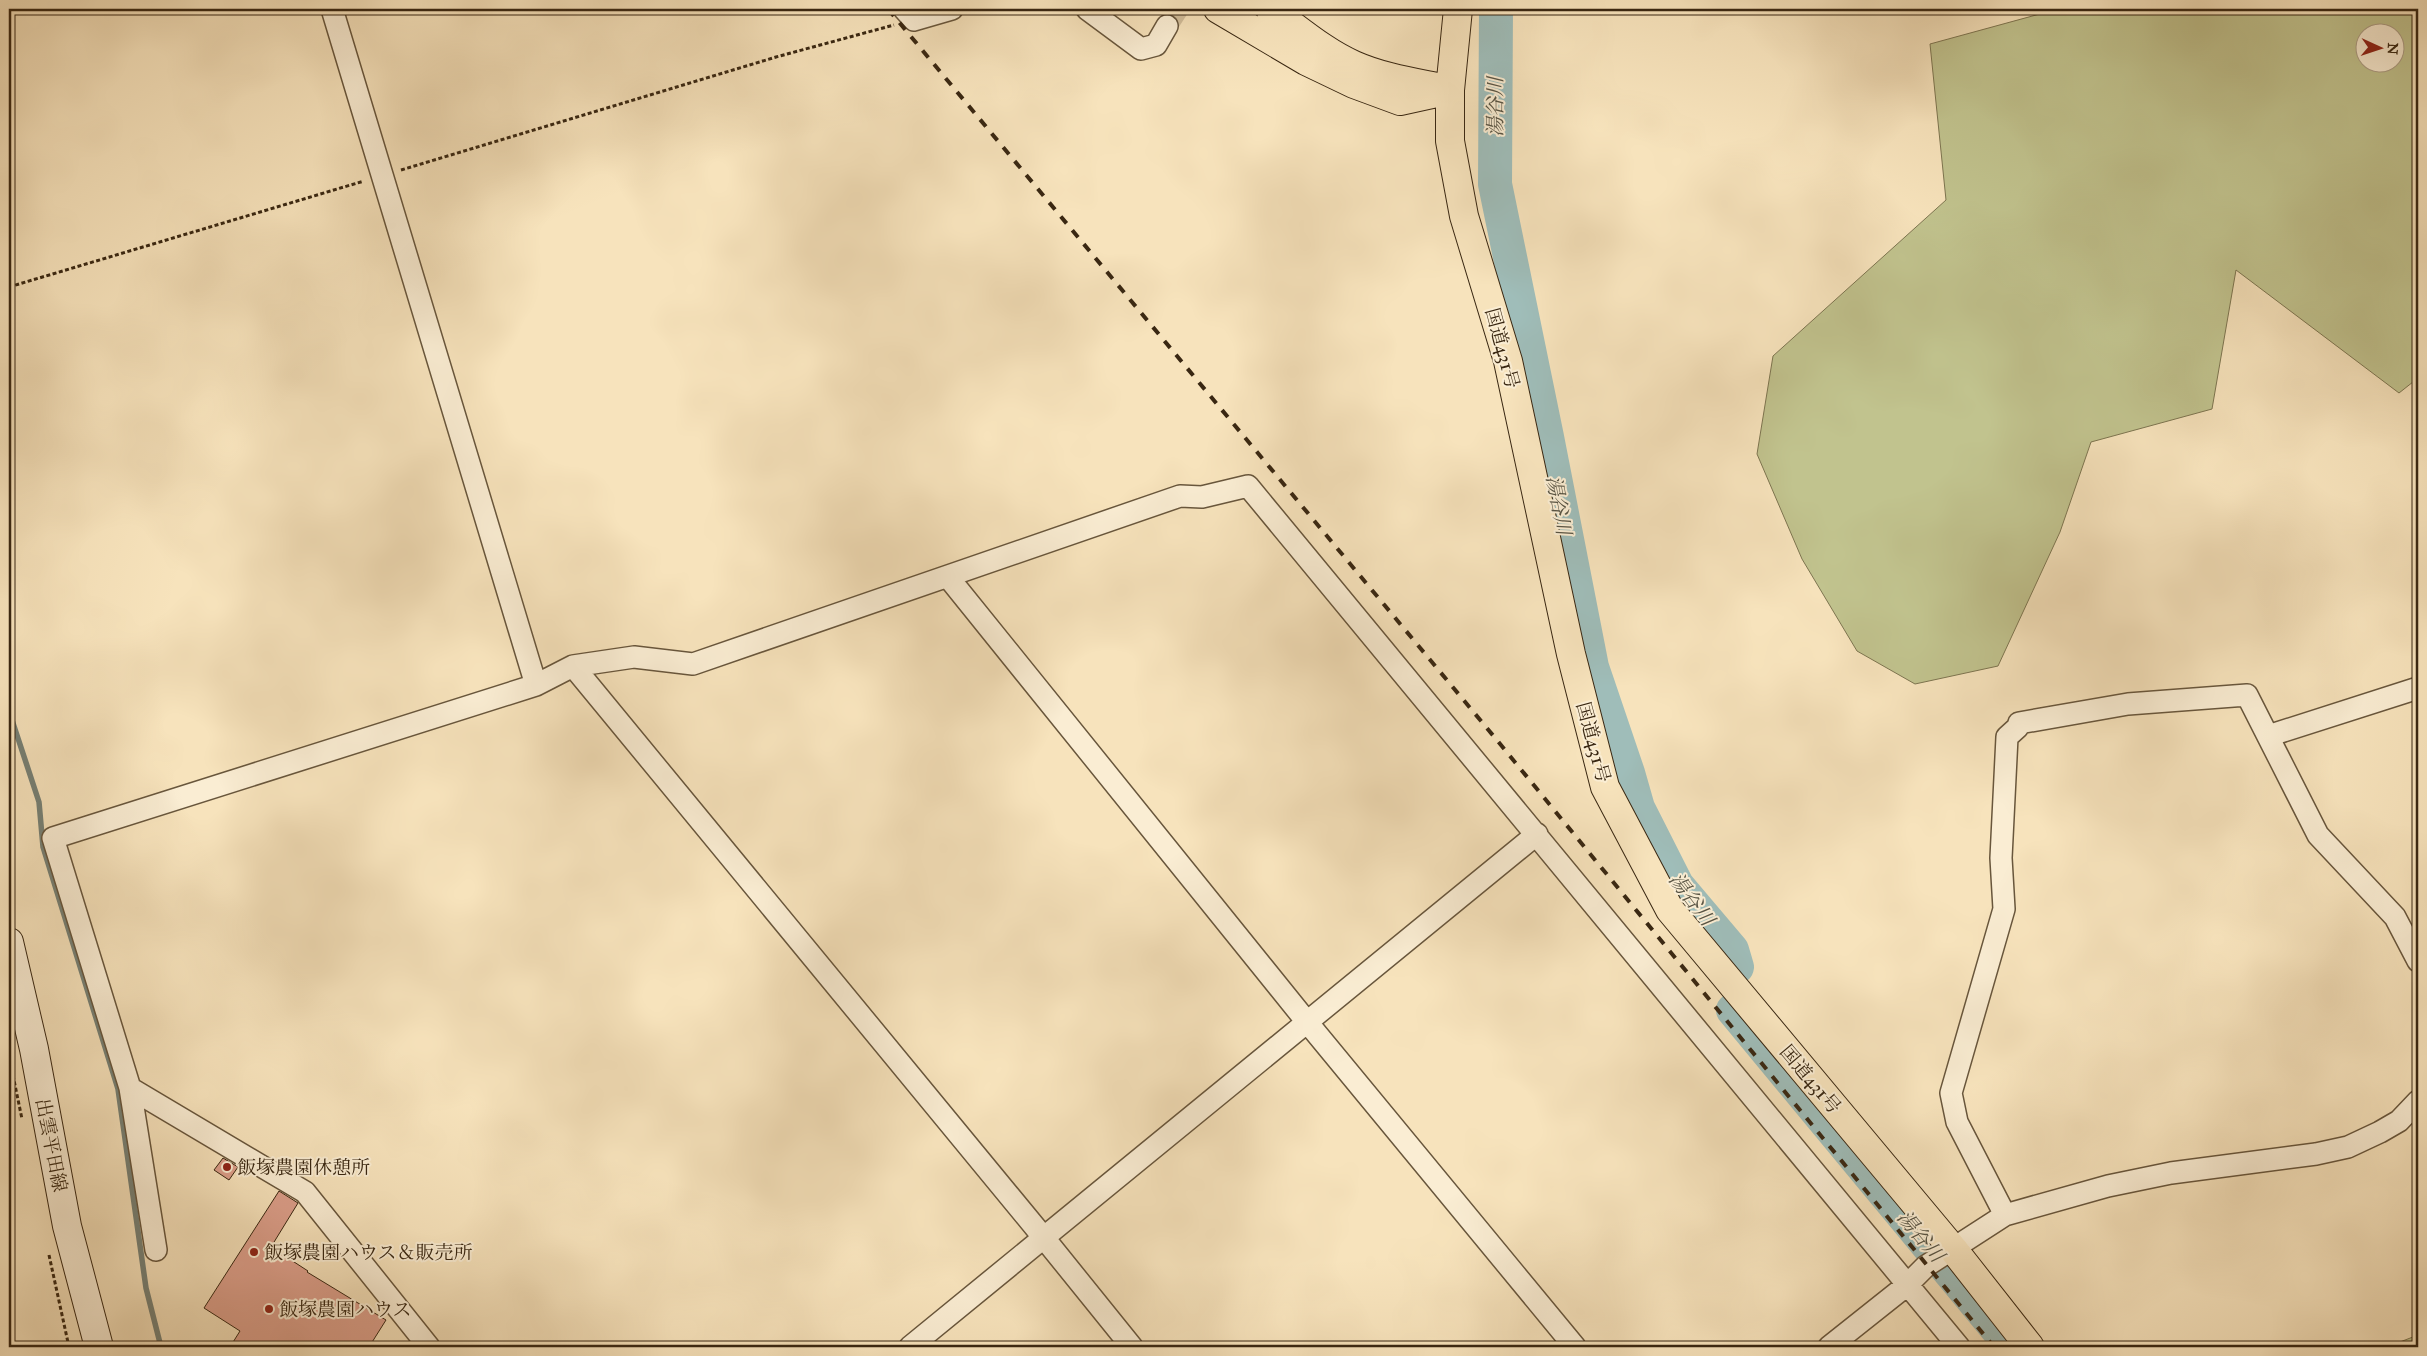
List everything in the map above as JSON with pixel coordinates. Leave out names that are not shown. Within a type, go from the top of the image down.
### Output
[{"type":"highway","points":[[1218,9],[1306,60],[1354,84],[1400,100],[1450,90]]},
{"type":"highway","points":[[1270,9],[1354,65],[1392,77],[1450,90]]},
{"type":"highway","name":"国道431号","points":[[1458,9],[1450,90],[1450,141],[1464,216],[1508,361],[1571,654],[1605,787],[1670,910],[1953,1249],[2030,1347]]},
{"type":"main road","name":"出雲平田線","points":[[9,942],[34,1049],[68,1226],[99,1347]]},
{"type":"street","points":[[332,9],[536,685]]},
{"type":"street","points":[[909,14],[952,9]]},
{"type":"street","points":[[1087,9],[1141,49],[1156,45],[1167,26]]},
{"type":"street","points":[[156,1250],[130,1088],[52,838],[536,685],[573,666],[634,657],[693,664],[1180,496],[1202,497],[1248,486],[1960,1347]]},
{"type":"street","points":[[948,577],[1307,1022],[1575,1347]]},
{"type":"street","points":[[573,666],[1132,1347]]},
{"type":"street","points":[[2268,736],[2418,688]]},
{"type":"street","points":[[2005,1215],[1957,1122],[1951,1094],[2004,909],[2001,858],[2007,737],[2018,727],[2019,723],[2128,704],[2247,694],[2318,835],[2395,917],[2418,961]]},
{"type":"street","points":[[910,1347],[1537,834]]},
{"type":"street","points":[[130,1088],[305,1192],[429,1347]]},
{"type":"street","points":[[1830,1347],[1907,1285],[1926,1266],[2005,1215],[2108,1186],[2171,1173],[2316,1154],[2348,1147],[2399,1121],[2418,1101]]},
{"type":"path","points":[[9,286],[776,57],[909,14]]},
{"type":"green space","points":[[2058,9],[2418,9],[2418,378],[2399,393],[2236,270],[2212,409],[2091,442],[2060,532],[1998,666],[1915,684],[1857,651],[1802,559],[1757,454],[1773,356],[1946,200],[1930,44]]},
{"type":"green space","points":[[2418,1335],[2418,1347],[2387,1347]]},
{"type":"building","name":"飯塚農園休憩所","points":[[223,1158],[238,1167],[229,1180],[214,1170]]},
{"type":"building","points":[[279,1191],[298,1203],[271,1247],[307,1272],[386,1320],[369,1347],[230,1347],[240,1331],[204,1308]]},
{"type":"waterway","name":"湯谷川","points":[[1496,9],[1495,184],[1592,667],[1638,808],[1677,885],[1732,950],[1737,967]]},
{"type":"waterway","points":[[9,711],[39,802],[43,847],[118,1089],[146,1288],[161,1347]]},
{"type":"waterway","name":"湯谷川","points":[[1733,1010],[2012,1347]]},
{"type":"tunnel","points":[[1167,26],[1178,9]]},
{"type":"railway","points":[[888,9],[1496,739],[1994,1347]]},
{"type":"place","name":"飯塚農園休憩所","points":[[227,1167]]},
{"type":"place","name":"飯塚農園ハウス＆販売所","points":[[254,1252]]},
{"type":"place","name":"飯塚農園ハウス","points":[[269,1309]]}]
